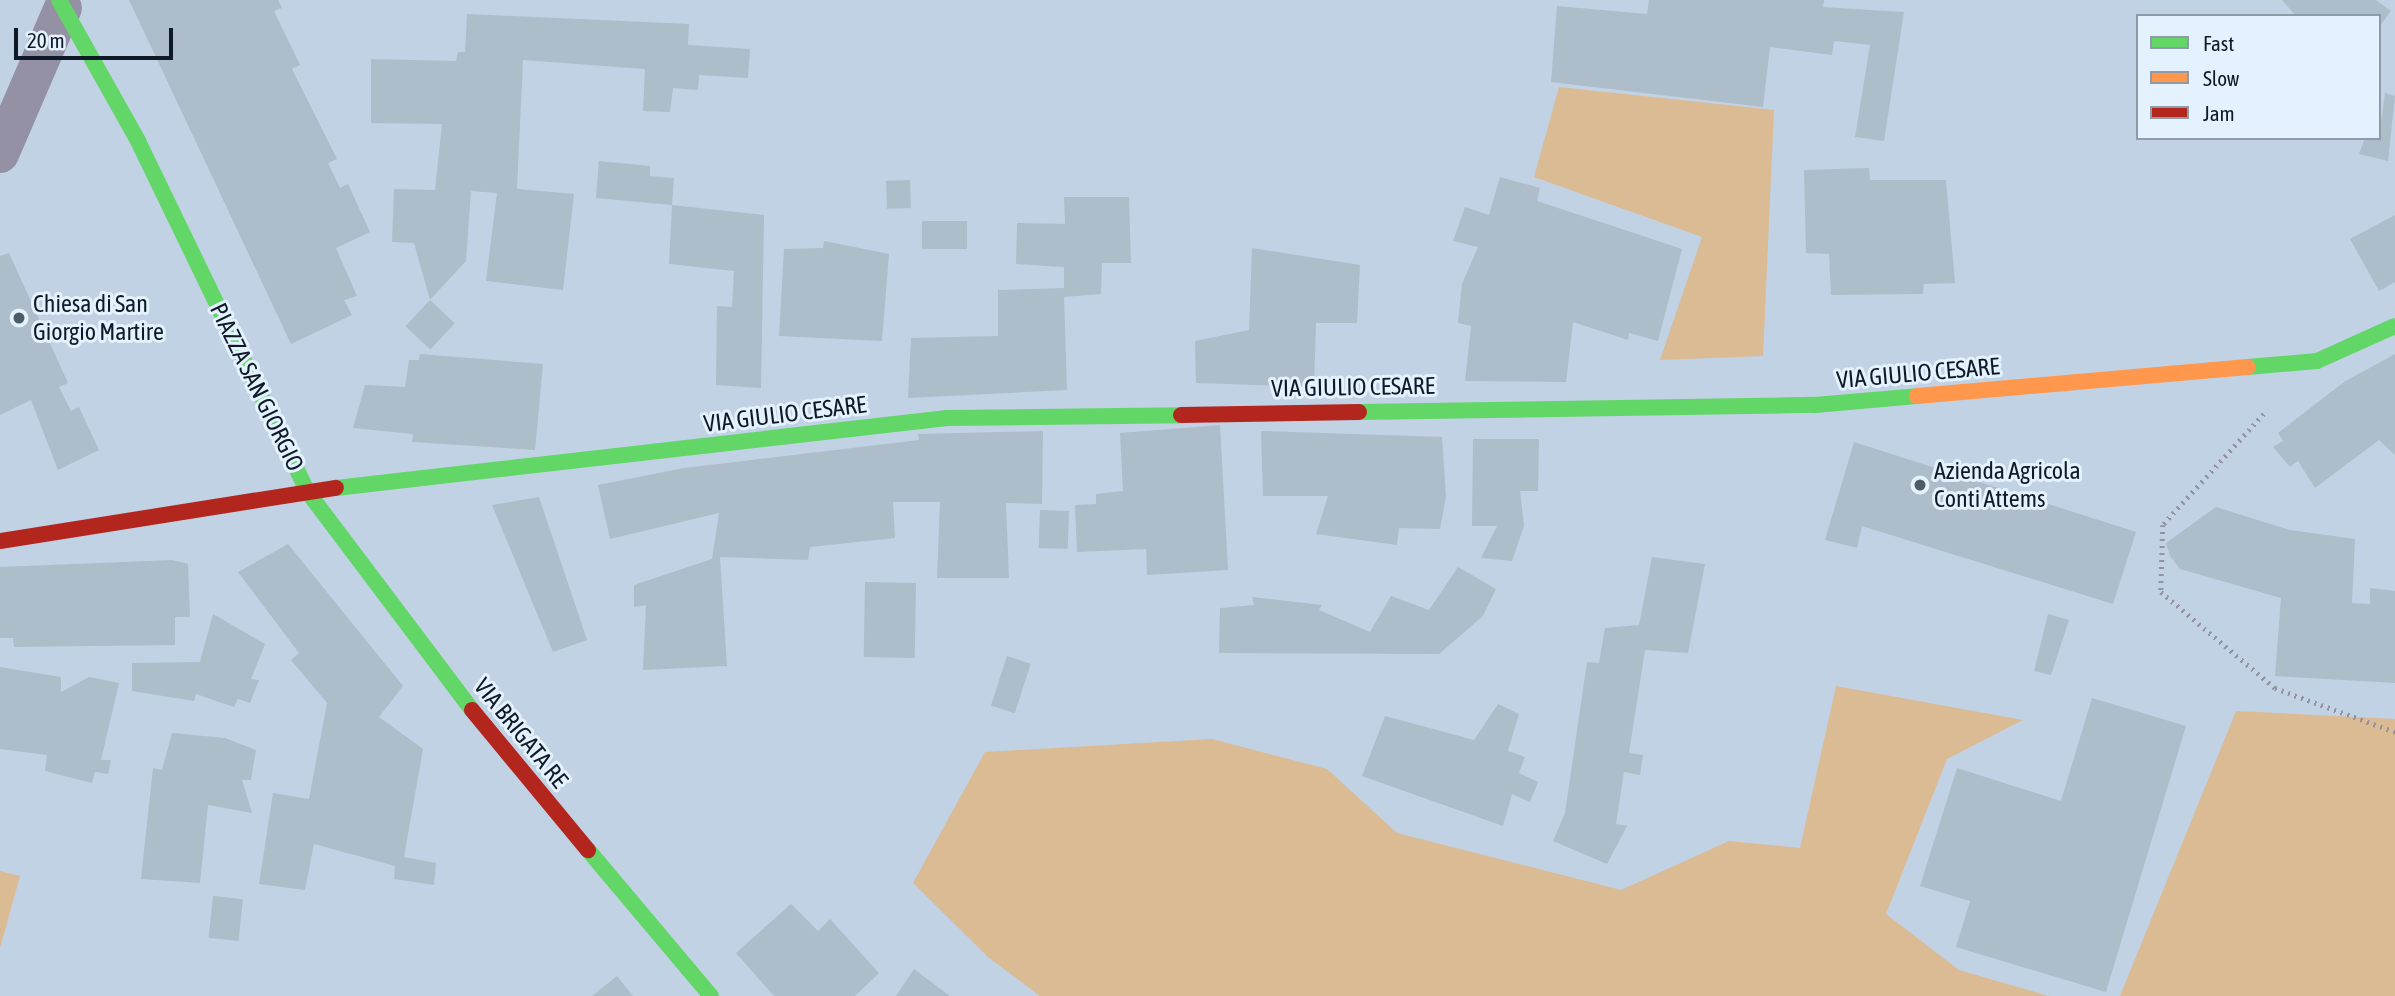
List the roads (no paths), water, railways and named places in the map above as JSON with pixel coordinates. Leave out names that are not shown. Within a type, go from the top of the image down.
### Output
[{"type":"street","name":"PIAZZA SAN GIORGIO","points":[[0,154],[61,4]]},
{"type":"street","name":"PIAZZA SAN GIORGIO","points":[[0,541],[307,491],[138,141],[61,4]]},
{"type":"street","name":"VIA GIULIO CESARE","points":[[307,491],[947,418],[1815,405],[2317,361],[2395,326]]},
{"type":"street","name":"VIA BRIGATA RE","points":[[307,491],[487,730],[711,996]]},
{"type":"place","name":"Chiesa di San Giorgio Martire","points":[[19,318]]},
{"type":"place","name":"Azienda Agricola Conti Attems","points":[[1920,485]]}]
